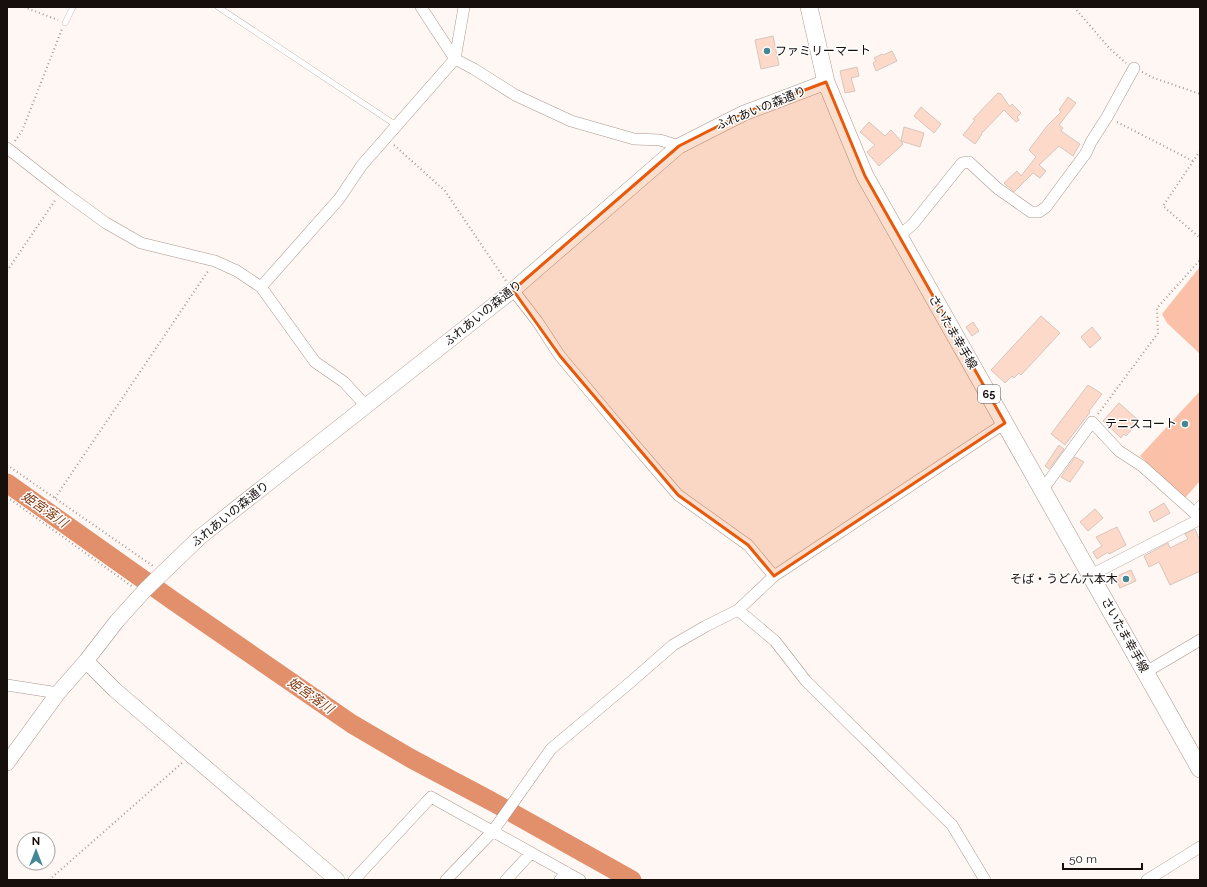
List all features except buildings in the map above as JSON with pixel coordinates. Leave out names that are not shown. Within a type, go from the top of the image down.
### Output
[{"type":"main road","name":"さいたま幸手線","points":[[809,7],[826,82],[865,176],[1200,769]]},
{"type":"street","points":[[421,7],[455,59],[474,69],[515,95],[570,121],[634,139],[660,140],[679,146]]},
{"type":"street","points":[[261,287],[339,199],[362,165],[455,59],[464,7]]},
{"type":"street","points":[[898,236],[913,224],[962,163],[969,162],[997,188],[1031,212],[1039,212],[1046,207],[1086,154],[1091,142],[1107,117],[1134,68]]},
{"type":"street","name":"ふれあいの森通り","points":[[143,592],[200,537],[513,290],[679,146],[744,112],[826,82]]},
{"type":"street","points":[[8,149],[106,223],[141,243],[214,261],[237,271],[261,287],[315,362],[344,382],[366,406]]},
{"type":"street","points":[[513,290],[537,321],[560,356],[678,495],[748,545],[774,576]]},
{"type":"street","points":[[1042,489],[1092,422],[1119,452],[1142,466],[1198,513],[1091,575]]},
{"type":"street","points":[[446,880],[495,828],[551,750],[673,645],[738,610],[774,576],[1005,423]]},
{"type":"street","points":[[7,763],[58,693],[86,661],[117,621],[143,592]]},
{"type":"street","points":[[738,610],[775,641],[806,681],[952,825],[985,880]]},
{"type":"street","points":[[1146,672],[1200,640]]},
{"type":"street","points":[[86,661],[115,690],[338,880]]},
{"type":"street","points":[[7,685],[58,693]]},
{"type":"street","points":[[354,880],[431,797],[495,828],[563,876],[580,880]]},
{"type":"street","points":[[1147,880],[1200,848]]},
{"type":"street","points":[[506,880],[531,853]]},
{"type":"lane","points":[[65,23],[73,7]]},
{"type":"lane","points":[[218,7],[396,125]]},
{"type":"path","points":[[8,149],[22,131],[65,23],[24,7]]},
{"type":"path","points":[[1107,117],[1193,161]]},
{"type":"path","points":[[386,138],[445,191],[513,290]]},
{"type":"path","points":[[1200,151],[1163,206],[1200,238]]},
{"type":"path","points":[[7,271],[62,191]]},
{"type":"path","points":[[1092,422],[1158,333],[1157,308],[1200,260]]},
{"type":"path","points":[[55,498],[214,261]]},
{"type":"path","points":[[7,465],[161,574]]},
{"type":"path","points":[[7,497],[143,592]]},
{"type":"path","points":[[49,880],[191,755]]},
{"type":"highlighted area","points":[[826,82],[865,176],[1005,423],[774,576],[748,545],[678,495],[560,356],[513,290],[679,146],[744,113]]},
{"type":"shaded area","points":[[1199,268],[1200,354],[1167,323],[1162,314]]},
{"type":"shaded area","name":"テニスコート","points":[[1200,391],[1200,481],[1185,498],[1140,456]]},
{"type":"waterway","name":"姫宮落川","points":[[7,483],[175,602],[352,724],[410,758],[491,801],[632,880]]},
{"type":"place","name":"ファミリーマート","points":[[767,51]]},
{"type":"place","name":"テニスコート","points":[[1185,424]]},
{"type":"place","name":"そば・うどん六本木","points":[[1126,579]]}]
